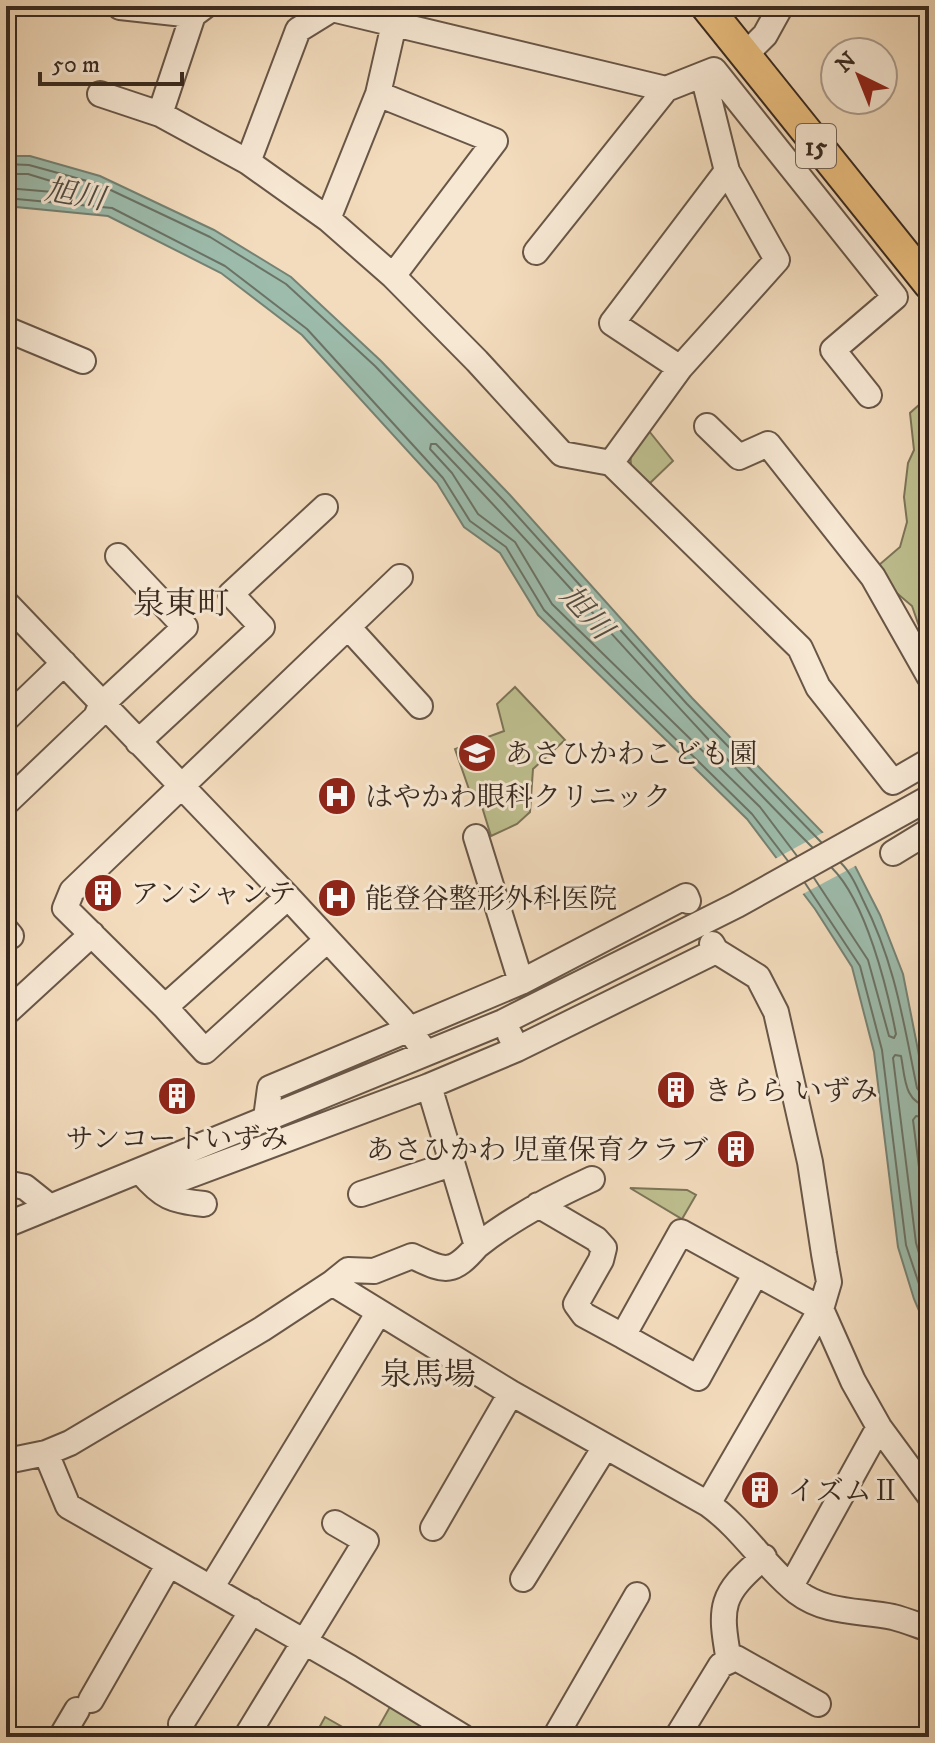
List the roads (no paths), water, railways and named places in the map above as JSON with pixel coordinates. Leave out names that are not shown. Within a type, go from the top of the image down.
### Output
[{"type":"main road","name":"15","points":[[706,6],[929,284]]},
{"type":"street","points":[[744,56],[765,35],[781,6]]},
{"type":"street","points":[[120,7],[199,11],[160,114]]},
{"type":"street","points":[[248,162],[298,30],[332,9],[666,89]]},
{"type":"street","points":[[328,219],[378,94],[394,24]]},
{"type":"street","points":[[536,252],[666,89],[714,70],[895,297],[833,350],[869,395]]},
{"type":"street","points":[[611,463],[680,368],[777,260],[727,171],[703,75]]},
{"type":"street","points":[[100,94],[160,114],[248,162],[328,219],[393,276],[562,454],[611,463],[800,648],[818,687],[893,782],[929,761]]},
{"type":"street","points":[[378,94],[495,141],[393,276]]},
{"type":"street","points":[[774,145],[800,126]]},
{"type":"street","points":[[680,368],[612,323],[727,171]]},
{"type":"street","points":[[6,329],[83,361]]},
{"type":"street","points":[[707,426],[739,457],[768,444],[873,577],[929,676]]},
{"type":"street","points":[[138,742],[262,627],[231,594],[325,507]]},
{"type":"street","points":[[6,803],[96,717],[101,705],[185,627],[118,556]]},
{"type":"street","points":[[327,940],[205,1051],[65,908],[72,891],[400,577]]},
{"type":"street","points":[[6,603],[288,897],[410,1031],[426,1053]]},
{"type":"street","points":[[348,627],[420,706]]},
{"type":"street","points":[[6,719],[64,663]]},
{"type":"street","points":[[6,1225],[503,1022],[747,899],[929,798]]},
{"type":"street","points":[[893,853],[929,831]]},
{"type":"street","points":[[476,837],[521,982]]},
{"type":"street","points":[[266,1118],[270,1088],[521,982],[686,896],[688,901]]},
{"type":"street","points":[[165,1007],[288,897]]},
{"type":"street","points":[[6,1013],[92,934]]},
{"type":"street","points":[[141,1172],[183,1178],[429,1086],[517,1049],[714,948],[758,977],[776,1012],[810,1162],[829,1282],[821,1309],[708,1504]]},
{"type":"street","points":[[503,1022],[517,1049]]},
{"type":"street","points":[[429,1086],[477,1246]]},
{"type":"street","points":[[361,1194],[451,1164]]},
{"type":"street","points":[[141,1172],[155,1189],[173,1201],[204,1204]]},
{"type":"street","points":[[6,1460],[46,1453],[70,1443],[262,1329],[348,1270],[374,1271],[412,1256],[436,1267],[451,1269],[505,1223],[592,1179]]},
{"type":"street","points":[[6,1183],[25,1187],[50,1207]]},
{"type":"street","points":[[538,1205],[596,1239],[604,1248],[601,1260],[576,1304],[584,1315],[698,1378],[756,1273]]},
{"type":"street","points":[[623,1336],[681,1232],[821,1309],[853,1381],[879,1427],[929,1495]]},
{"type":"street","points":[[332,1283],[511,1393],[708,1504],[724,1516],[791,1586],[817,1604],[841,1611],[893,1617],[929,1629]]},
{"type":"street","points":[[211,1588],[379,1312]]},
{"type":"street","points":[[433,1528],[511,1393]]},
{"type":"street","points":[[791,1586],[879,1427]]},
{"type":"street","points":[[523,1579],[605,1447]]},
{"type":"street","points":[[46,1453],[68,1506],[463,1737]]},
{"type":"street","points":[[246,1737],[366,1541],[335,1523]]},
{"type":"street","points":[[729,1661],[722,1622],[726,1595],[764,1557]]},
{"type":"street","points":[[61,1737],[84,1705],[169,1564]]},
{"type":"street","points":[[555,1737],[637,1595]]},
{"type":"street","points":[[181,1724],[252,1611]]},
{"type":"street","points":[[677,1737],[721,1665],[736,1658],[818,1704]]},
{"type":"water","name":"旭川","points":[[6,156],[30,156],[100,176],[214,230],[291,277],[381,361],[510,495],[692,698],[855,866],[880,915],[903,974],[929,1106],[929,1334],[898,1247],[874,1052],[852,967],[815,909],[747,819],[538,615],[500,553],[464,527],[437,483],[302,335],[221,273],[108,216],[6,206]]},
{"type":"place","name":"あさひかわこども園","points":[[477,753]]},
{"type":"place","name":"はやかわ眼科クリニック","points":[[337,796]]},
{"type":"place","name":"アンシャンテ","points":[[103,893]]},
{"type":"place","name":"能登谷整形外科医院","points":[[337,898]]},
{"type":"place","name":"きらら いずみ","points":[[676,1090]]},
{"type":"place","name":"サンコートいずみ","points":[[177,1096]]},
{"type":"place","name":"あさひかわ 児童保育クラブ","points":[[736,1149]]},
{"type":"place","name":"イズムⅡ","points":[[760,1490]]},
{"type":"district","name":"泉東町","points":[[181,603]]},
{"type":"district","name":"泉馬場","points":[[428,1374]]}]
